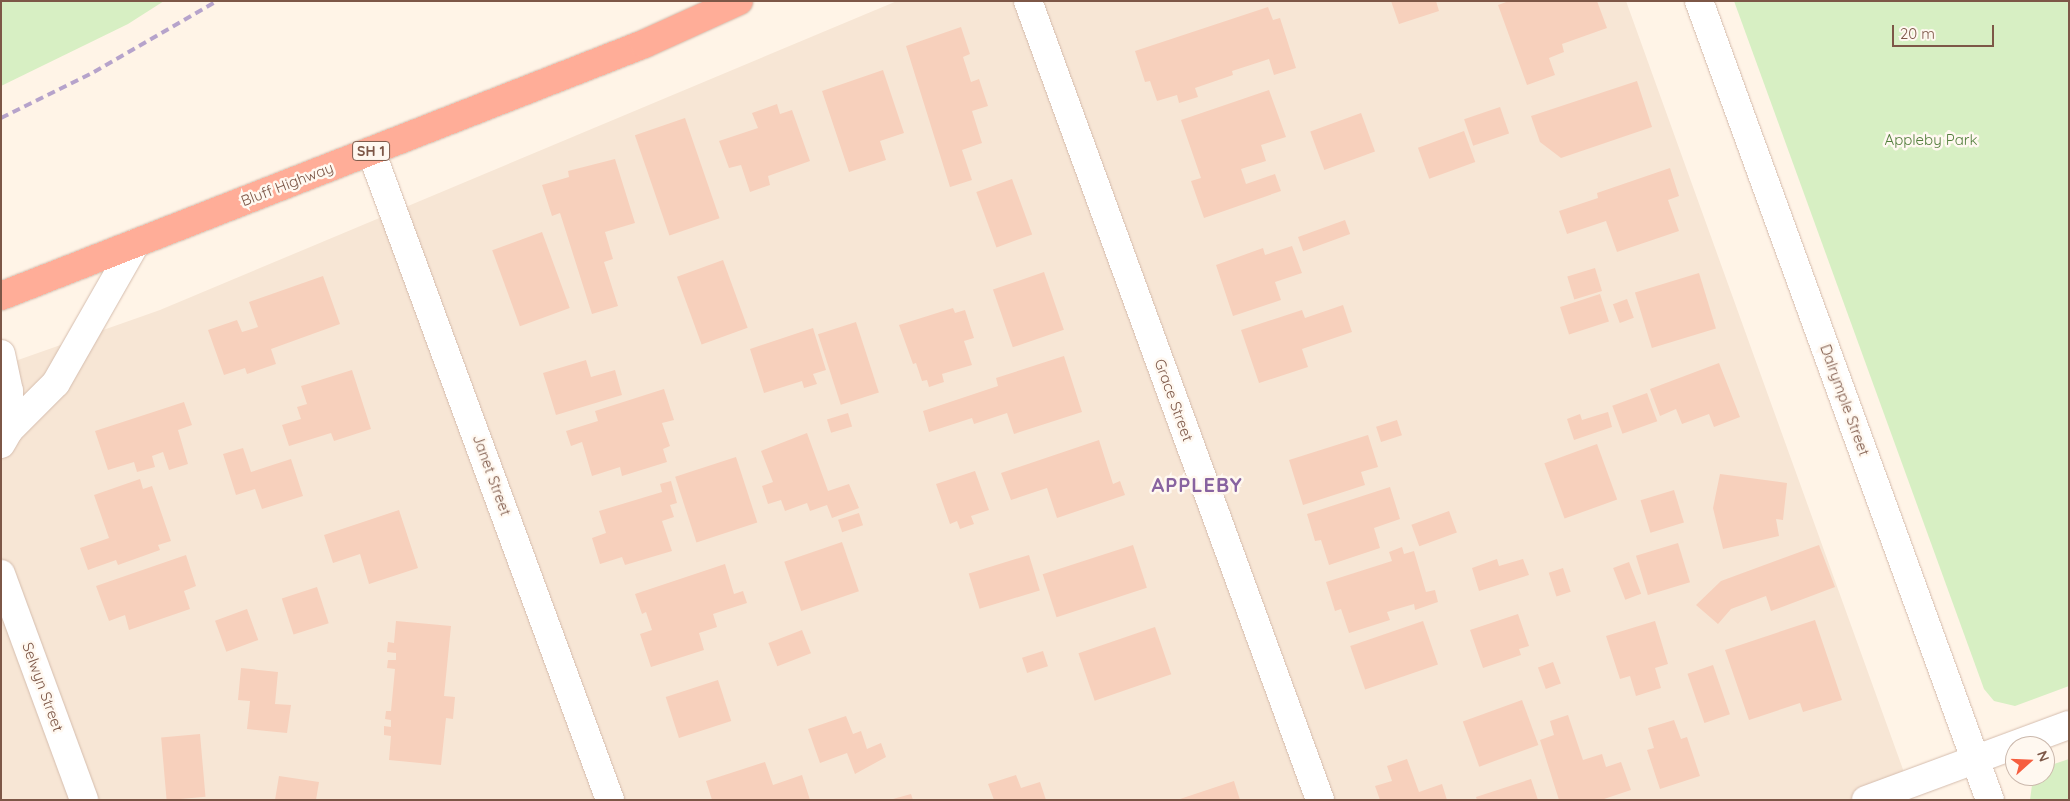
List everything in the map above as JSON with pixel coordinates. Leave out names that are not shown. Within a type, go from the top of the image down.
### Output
[{"type":"highway","name":"Bluff Highway","points":[[1,296],[644,44],[739,1]]},
{"type":"street","name":"Grace Street","points":[[1028,1],[1320,800]]},
{"type":"street","name":"Dalrymple Street","points":[[1699,1],[1990,800]]},
{"type":"street","name":"Janet Street","points":[[371,151],[610,800]]},
{"type":"street","points":[[5,437],[56,383],[136,243]]},
{"type":"street","points":[[1,354],[9,391],[5,437]]},
{"type":"street","name":"Selwyn Street","points":[[1,574],[84,800]]},
{"type":"street","points":[[1866,800],[2069,725]]},
{"type":"shaded area","points":[[897,1],[1626,1],[1914,800],[1,800],[1,366],[160,310]]},
{"type":"green space","points":[[1,1],[164,1],[128,24],[1,86]]},
{"type":"green space","name":"Appleby Park","points":[[1734,1],[2069,1],[2069,686],[2015,706],[1994,701],[1984,689]]},
{"type":"green space","points":[[2069,759],[2069,800],[2030,800],[2032,786],[2055,786],[2055,764]]},
{"type":"building","points":[[1391,1],[1436,1],[1439,11],[1399,24]]},
{"type":"building","points":[[1509,1],[1597,1],[1607,28],[1562,44],[1564,52],[1549,58],[1555,75],[1527,85],[1498,5]]},
{"type":"building","points":[[1268,7],[1273,20],[1280,18],[1296,68],[1274,75],[1269,59],[1232,71],[1233,75],[1195,88],[1198,97],[1179,103],[1177,95],[1157,101],[1150,81],[1145,82],[1135,51]]},
{"type":"building","points":[[961,27],[970,54],[963,57],[971,82],[979,79],[988,106],[972,111],[982,143],[962,150],[972,180],[950,187],[906,46]]},
{"type":"building","points":[[883,70],[904,133],[880,141],[886,160],[849,172],[822,91]]},
{"type":"building","points":[[1637,81],[1652,127],[1561,158],[1540,142],[1531,116]]},
{"type":"building","points":[[1269,90],[1286,137],[1261,145],[1266,161],[1241,169],[1246,184],[1275,174],[1281,191],[1204,218],[1191,181],[1201,178],[1181,120]]},
{"type":"building","points":[[777,104],[780,114],[792,110],[810,161],[768,176],[770,185],[750,192],[741,165],[729,168],[719,141],[758,128],[752,113]]},
{"type":"building","points":[[1500,107],[1509,133],[1473,146],[1464,119]]},
{"type":"building","points":[[1361,113],[1375,152],[1324,170],[1310,131]]},
{"type":"building","points":[[685,118],[720,218],[669,235],[635,135]]},
{"type":"building","points":[[1464,131],[1475,162],[1429,179],[1418,148]]},
{"type":"building","points":[[615,159],[635,223],[605,232],[613,259],[604,262],[618,306],[592,314],[560,213],[552,216],[542,185],[569,177],[568,171]]},
{"type":"building","points":[[1670,168],[1679,196],[1668,200],[1679,231],[1617,252],[1606,221],[1567,234],[1559,211],[1598,198],[1597,193]]},
{"type":"building","points":[[1012,179],[1032,234],[996,247],[976,192]]},
{"type":"building","points":[[1345,220],[1350,234],[1303,251],[1298,237]]},
{"type":"building","points":[[542,232],[570,308],[520,326],[492,250]]},
{"type":"building","points":[[1292,246],[1302,273],[1275,282],[1281,300],[1233,316],[1216,265],[1263,248],[1265,255]]},
{"type":"building","points":[[723,260],[748,328],[702,344],[677,277]]},
{"type":"building","points":[[1595,268],[1602,291],[1574,299],[1567,276]]},
{"type":"building","points":[[1044,272],[1064,330],[1013,347],[993,290]]},
{"type":"building","points":[[1699,273],[1716,328],[1652,348],[1635,293]]},
{"type":"building","points":[[323,276],[340,324],[271,349],[276,364],[247,374],[245,368],[224,375],[208,330],[237,320],[242,332],[258,327],[249,302]]},
{"type":"building","points":[[1600,294],[1609,322],[1569,335],[1560,307]]},
{"type":"building","points":[[1627,299],[1634,318],[1620,323],[1613,304]]},
{"type":"building","points":[[1343,305],[1352,332],[1302,349],[1308,367],[1259,383],[1241,330],[1302,310],[1305,318]]},
{"type":"building","points":[[953,308],[955,313],[965,310],[974,338],[964,341],[972,365],[942,374],[944,382],[929,387],[927,380],[922,381],[916,363],[913,364],[899,325]]},
{"type":"building","points":[[856,322],[879,392],[841,405],[818,334]]},
{"type":"building","points":[[813,328],[826,370],[813,374],[817,384],[804,388],[802,381],[764,393],[750,349]]},
{"type":"building","points":[[1064,356],[1082,412],[1014,434],[1007,413],[974,424],[972,418],[929,432],[923,411],[998,386],[996,378]]},
{"type":"building","points":[[586,360],[591,377],[615,370],[622,395],[556,415],[543,373]]},
{"type":"building","points":[[1719,363],[1740,417],[1714,427],[1709,414],[1682,424],[1676,409],[1660,416],[1650,389]]},
{"type":"building","points":[[352,370],[371,429],[334,441],[331,433],[289,446],[282,425],[301,419],[297,407],[307,404],[301,386]]},
{"type":"building","points":[[664,389],[674,420],[662,423],[670,446],[663,449],[667,462],[622,476],[620,467],[592,476],[582,442],[571,446],[566,431],[598,421],[595,411]]},
{"type":"building","points":[[1647,393],[1657,421],[1622,434],[1612,406]]},
{"type":"building","points":[[184,402],[192,425],[178,430],[188,464],[169,470],[163,452],[152,456],[155,467],[137,472],[134,462],[108,470],[95,431]]},
{"type":"building","points":[[1608,412],[1612,427],[1574,440],[1567,419],[1580,414],[1582,420]]},
{"type":"building","points":[[848,413],[852,426],[831,433],[827,419]]},
{"type":"building","points":[[1397,420],[1402,435],[1381,442],[1376,427]]},
{"type":"building","points":[[807,433],[828,491],[849,484],[859,508],[832,518],[827,505],[810,511],[807,503],[785,511],[781,500],[768,504],[762,486],[773,482],[761,451]]},
{"type":"building","points":[[1368,435],[1378,467],[1361,472],[1365,485],[1303,505],[1289,460]]},
{"type":"building","points":[[1099,440],[1113,484],[1120,481],[1125,495],[1057,518],[1047,488],[1011,500],[1001,473]]},
{"type":"building","points":[[1597,444],[1617,499],[1565,519],[1544,463]]},
{"type":"building","points":[[243,448],[251,472],[291,459],[303,496],[262,509],[255,489],[236,495],[223,454]]},
{"type":"building","points":[[736,457],[757,523],[696,542],[675,477]]},
{"type":"building","points":[[975,471],[989,510],[971,516],[974,524],[960,529],[957,521],[950,524],[936,484]]},
{"type":"building","points":[[1720,474],[1787,483],[1783,520],[1776,519],[1779,536],[1723,549],[1713,508]]},
{"type":"building","points":[[140,479],[143,489],[152,486],[171,541],[158,545],[160,550],[118,565],[116,560],[88,570],[80,548],[109,538],[94,495]]},
{"type":"building","points":[[671,481],[677,503],[670,505],[674,517],[662,521],[672,551],[625,565],[622,557],[600,564],[592,538],[606,533],[599,511],[662,492],[660,484]]},
{"type":"building","points":[[1390,487],[1400,519],[1374,528],[1380,548],[1329,565],[1321,540],[1315,541],[1307,514]]},
{"type":"building","points":[[1674,490],[1684,523],[1650,533],[1641,500]]},
{"type":"building","points":[[399,510],[418,568],[369,584],[360,554],[333,563],[324,535]]},
{"type":"building","points":[[1449,511],[1457,533],[1419,546],[1411,525]]},
{"type":"building","points":[[859,513],[863,525],[842,532],[838,520]]},
{"type":"building","points":[[842,542],[859,591],[801,611],[784,562]]},
{"type":"building","points":[[1678,543],[1690,582],[1648,595],[1636,556]]},
{"type":"building","points":[[1133,545],[1147,588],[1057,617],[1043,574]]},
{"type":"building","points":[[1819,545],[1835,587],[1771,611],[1766,596],[1731,609],[1718,624],[1696,605],[1721,581]]},
{"type":"building","points":[[1402,547],[1404,554],[1414,551],[1426,592],[1435,590],[1438,602],[1415,610],[1414,604],[1387,612],[1390,620],[1349,633],[1341,609],[1335,611],[1326,582],[1392,561],[1389,552]]},
{"type":"building","points":[[186,555],[196,586],[184,591],[190,609],[129,630],[125,615],[109,621],[96,586]]},
{"type":"building","points":[[1029,555],[1040,590],[980,609],[969,573]]},
{"type":"building","points":[[1497,559],[1499,566],[1523,559],[1529,575],[1479,591],[1472,568]]},
{"type":"building","points":[[1629,562],[1641,594],[1625,600],[1613,568]]},
{"type":"building","points":[[725,564],[734,594],[743,591],[747,603],[713,614],[717,627],[699,633],[704,650],[651,667],[640,634],[652,630],[646,612],[642,614],[635,594]]},
{"type":"building","points":[[1563,568],[1571,592],[1556,596],[1549,573]]},
{"type":"building","points":[[317,587],[329,623],[294,635],[282,598]]},
{"type":"building","points":[[247,609],[258,640],[226,652],[215,621]]},
{"type":"building","points":[[1518,614],[1529,646],[1519,649],[1521,655],[1483,668],[1470,630]]},
{"type":"building","points":[[1815,620],[1842,700],[1803,712],[1800,703],[1749,720],[1725,650]]},
{"type":"building","points":[[396,621],[451,626],[444,696],[455,697],[453,719],[446,718],[441,765],[389,760],[391,736],[384,735],[384,726],[391,727],[391,720],[385,719],[386,711],[391,711],[395,669],[387,668],[388,660],[396,660],[396,653],[387,652],[388,642],[394,643]]},
{"type":"building","points":[[1423,621],[1438,664],[1365,690],[1350,646]]},
{"type":"building","points":[[1655,621],[1668,664],[1655,668],[1661,688],[1636,696],[1630,676],[1620,679],[1606,636]]},
{"type":"building","points":[[1155,627],[1171,674],[1095,701],[1078,653]]},
{"type":"building","points":[[802,630],[811,653],[777,666],[768,643]]},
{"type":"building","points":[[1043,651],[1048,666],[1027,673],[1022,658]]},
{"type":"building","points":[[1553,662],[1561,684],[1546,689],[1538,667]]},
{"type":"building","points":[[1713,665],[1730,714],[1704,723],[1687,674]]},
{"type":"building","points":[[241,668],[278,672],[275,704],[291,705],[287,733],[247,729],[250,701],[238,700]]},
{"type":"building","points":[[718,680],[731,721],[679,738],[666,697]]},
{"type":"building","points":[[1522,700],[1538,745],[1479,767],[1463,722]]},
{"type":"building","points":[[1568,715],[1583,760],[1602,754],[1606,767],[1621,762],[1631,790],[1601,800],[1559,800],[1540,740],[1554,735],[1550,721]]},
{"type":"building","points":[[846,716],[853,734],[861,731],[867,749],[881,743],[886,757],[855,774],[847,753],[820,763],[808,729]]},
{"type":"building","points":[[1674,720],[1681,739],[1687,737],[1700,776],[1660,789],[1647,750],[1654,748],[1648,728]]},
{"type":"building","points":[[200,734],[205,797],[167,800],[161,737]]},
{"type":"building","points":[[1407,759],[1419,792],[1442,784],[1447,800],[1380,800],[1375,786],[1392,781],[1387,766]]},
{"type":"building","points":[[765,762],[773,785],[802,775],[810,800],[712,800],[706,781]]},
{"type":"building","points":[[1016,775],[1021,788],[1040,782],[1046,800],[994,800],[988,784]]},
{"type":"building","points":[[279,776],[319,782],[316,800],[275,800]]},
{"type":"building","points":[[1531,779],[1538,800],[1477,800],[1476,797]]},
{"type":"building","points":[[1234,781],[1240,800],[1180,800],[1180,799]]},
{"type":"building","points":[[911,794],[913,800],[893,800],[893,799]]},
{"type":"railway","points":[[1,118],[94,72],[217,1]]},
{"type":"district","name":"APPLEBY","points":[[1197,484]]}]
